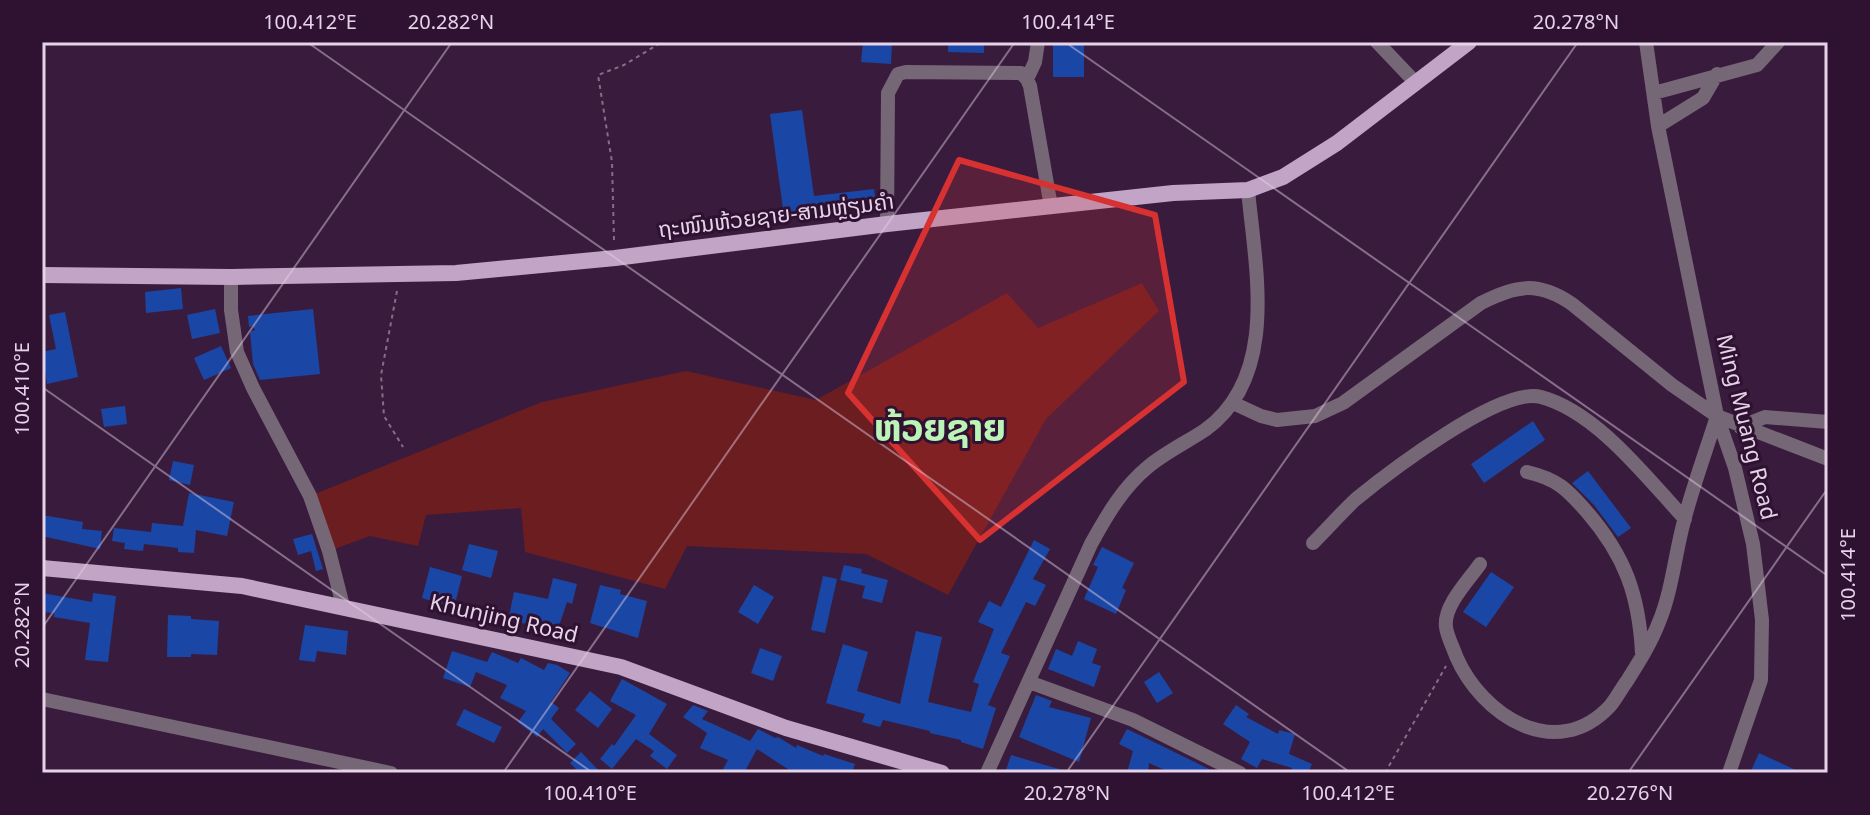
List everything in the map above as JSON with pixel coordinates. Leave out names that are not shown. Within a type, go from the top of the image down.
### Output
[{"type":"main road","name":"ຖະໜົນຫ້ວຍຊາຍ-ສາມຫຼ່ຽມຄຳ","points":[[42,275],[231,277],[456,273],[615,258],[1173,193],[1248,190],[1283,177],[1326,150],[1469,42]]},
{"type":"main road","name":"Khunjing Road","points":[[42,568],[242,586],[621,667],[786,728],[942,773]]},
{"type":"street","points":[[1027,79],[1035,62],[1038,42]]},
{"type":"street","points":[[1377,42],[1415,82]]},
{"type":"street","name":"Ming Muang Road","points":[[1646,42],[1658,126],[1717,416],[1735,468],[1753,544],[1762,620],[1761,680],[1729,773]]},
{"type":"street","points":[[1654,93],[1757,65],[1778,42]]},
{"type":"street","points":[[887,224],[888,93],[898,74],[906,72],[1021,73],[1027,79],[1051,207]]},
{"type":"street","points":[[1658,126],[1703,98],[1717,74]]},
{"type":"street","points":[[987,773],[1091,544],[1125,489],[1149,466],[1208,428],[1233,403],[1245,380],[1253,351],[1258,301],[1248,190]]},
{"type":"street","points":[[231,277],[231,310],[237,352],[310,496],[343,606]]},
{"type":"street","points":[[1233,403],[1277,420],[1315,416],[1343,403],[1481,303],[1504,291],[1541,288],[1572,304],[1672,385],[1717,416],[1828,459]]},
{"type":"street","points":[[1313,543],[1355,500],[1430,444],[1469,419],[1509,401],[1539,396],[1599,430],[1685,519]]},
{"type":"street","points":[[1480,564],[1447,616],[1445,627],[1465,676],[1479,695],[1499,713],[1521,724],[1564,733],[1590,724],[1611,705],[1642,657],[1660,620],[1685,519],[1717,416]]},
{"type":"street","points":[[1740,427],[1765,417],[1828,422]]},
{"type":"street","points":[[1527,472],[1567,489],[1610,539],[1624,566],[1640,620],[1642,657]]},
{"type":"street","points":[[1029,682],[1133,720],[1240,773]]},
{"type":"street","points":[[42,699],[386,772]]},
{"type":"path","points":[[615,258],[612,162],[598,75],[624,65],[662,42]]},
{"type":"path","points":[[400,274],[381,375],[384,416],[403,447]]},
{"type":"path","points":[[1385,773],[1454,651]]},
{"type":"highlighted area","points":[[959,160],[1155,215],[1184,382],[980,540],[848,393]]},
{"type":"shaded area","points":[[1142,283],[1159,311],[1046,419],[948,595],[866,554],[687,546],[665,589],[525,552],[521,508],[426,515],[418,546],[370,536],[329,551],[310,496],[542,402],[686,371],[816,400],[1007,293],[1038,328]]},
{"type":"building","points":[[863,42],[892,42],[891,64],[861,62]]},
{"type":"building","points":[[948,42],[984,42],[984,53],[948,52]]},
{"type":"building","points":[[1053,42],[1084,42],[1084,77],[1053,77]]},
{"type":"building","points":[[802,110],[814,196],[874,189],[876,204],[784,216],[770,114]]},
{"type":"building","points":[[181,288],[183,309],[146,313],[145,292]]},
{"type":"building","points":[[215,309],[220,333],[192,339],[187,315]]},
{"type":"building","points":[[313,309],[320,374],[260,380],[253,364],[250,332],[255,330],[253,326],[249,327],[248,316]]},
{"type":"building","points":[[65,312],[78,377],[47,384],[42,352],[56,349],[49,315]]},
{"type":"building","points":[[221,346],[231,368],[204,380],[194,358]]},
{"type":"building","points":[[125,406],[127,424],[104,427],[101,409]]},
{"type":"building","points":[[1533,421],[1545,440],[1484,483],[1471,464]]},
{"type":"building","points":[[173,461],[194,465],[190,485],[169,480]]},
{"type":"building","points":[[1588,471],[1631,528],[1618,537],[1594,505],[1572,483]]},
{"type":"building","points":[[189,493],[234,502],[227,536],[196,530],[194,553],[144,544],[143,551],[124,549],[125,543],[112,541],[114,528],[151,532],[152,523],[183,526]]},
{"type":"building","points":[[42,515],[83,522],[82,529],[102,531],[100,549],[42,536]]},
{"type":"building","points":[[312,534],[323,569],[316,571],[311,551],[298,555],[293,539]]},
{"type":"building","points":[[1034,540],[1050,549],[1033,579],[1046,585],[1035,606],[1026,602],[1001,653],[1010,656],[988,705],[996,708],[983,749],[930,731],[883,720],[880,727],[862,722],[865,714],[826,703],[843,644],[868,652],[857,691],[900,704],[916,631],[942,637],[928,702],[971,712],[979,684],[973,682],[994,629],[978,622],[989,601],[1001,607]]},
{"type":"building","points":[[469,544],[498,551],[491,578],[462,570]]},
{"type":"building","points":[[1102,547],[1134,563],[1122,588],[1126,590],[1116,614],[1084,599],[1098,567],[1093,565]]},
{"type":"building","points":[[844,565],[888,580],[882,603],[862,598],[865,586],[840,580]]},
{"type":"building","points":[[430,567],[462,576],[454,608],[422,598]]},
{"type":"building","points":[[1491,572],[1514,587],[1486,627],[1463,612]]},
{"type":"building","points":[[823,576],[837,579],[825,633],[811,630]]},
{"type":"building","points":[[553,578],[577,584],[572,604],[567,602],[557,632],[508,621],[514,592],[548,599]]},
{"type":"building","points":[[600,585],[647,601],[638,638],[590,623]]},
{"type":"building","points":[[754,585],[774,597],[758,624],[738,612]]},
{"type":"building","points":[[42,593],[92,602],[93,593],[116,596],[108,662],[85,660],[90,623],[42,612]]},
{"type":"building","points":[[168,615],[219,621],[217,655],[167,657]]},
{"type":"building","points":[[305,625],[348,631],[346,655],[317,651],[315,662],[299,660]]},
{"type":"building","points":[[1078,641],[1097,649],[1092,663],[1101,666],[1094,687],[1048,669],[1056,649],[1072,656]]},
{"type":"building","points":[[760,648],[782,656],[773,681],[751,673]]},
{"type":"building","points":[[452,651],[487,662],[492,652],[518,663],[521,658],[544,670],[548,663],[557,665],[570,673],[551,702],[559,708],[551,719],[576,744],[567,753],[543,729],[537,737],[518,722],[526,711],[500,698],[507,685],[476,672],[470,687],[443,678]]},
{"type":"building","points":[[1159,672],[1173,693],[1157,703],[1144,682]]},
{"type":"building","points":[[622,679],[667,704],[649,734],[677,755],[667,769],[650,756],[654,751],[636,739],[612,769],[600,759],[612,744],[614,746],[636,715],[610,701]]},
{"type":"building","points":[[590,691],[612,709],[598,728],[575,710]]},
{"type":"building","points":[[1036,695],[1052,701],[1049,707],[1091,718],[1079,762],[1019,737]]},
{"type":"building","points":[[693,705],[708,711],[702,719],[750,741],[758,729],[796,748],[797,745],[855,764],[852,773],[794,773],[757,749],[744,773],[721,773],[728,760],[700,748],[707,733],[683,717]]},
{"type":"building","points":[[1236,705],[1249,714],[1246,717],[1278,734],[1279,730],[1295,734],[1289,754],[1312,764],[1308,773],[1290,773],[1292,768],[1262,759],[1257,768],[1241,759],[1250,742],[1223,724]]},
{"type":"building","points":[[464,709],[502,727],[494,743],[456,725]]},
{"type":"building","points":[[1127,729],[1217,773],[1171,773],[1149,763],[1148,773],[1127,773],[1133,751],[1119,744]]},
{"type":"building","points":[[581,752],[601,773],[580,773],[570,763]]},
{"type":"building","points":[[1759,753],[1802,773],[1750,773]]},
{"type":"building","points":[[1011,755],[1062,770],[1061,773],[1005,773]]},
{"type":"district","name":"ຫ້ວຍຊາຍ","points":[[940,428]]}]
